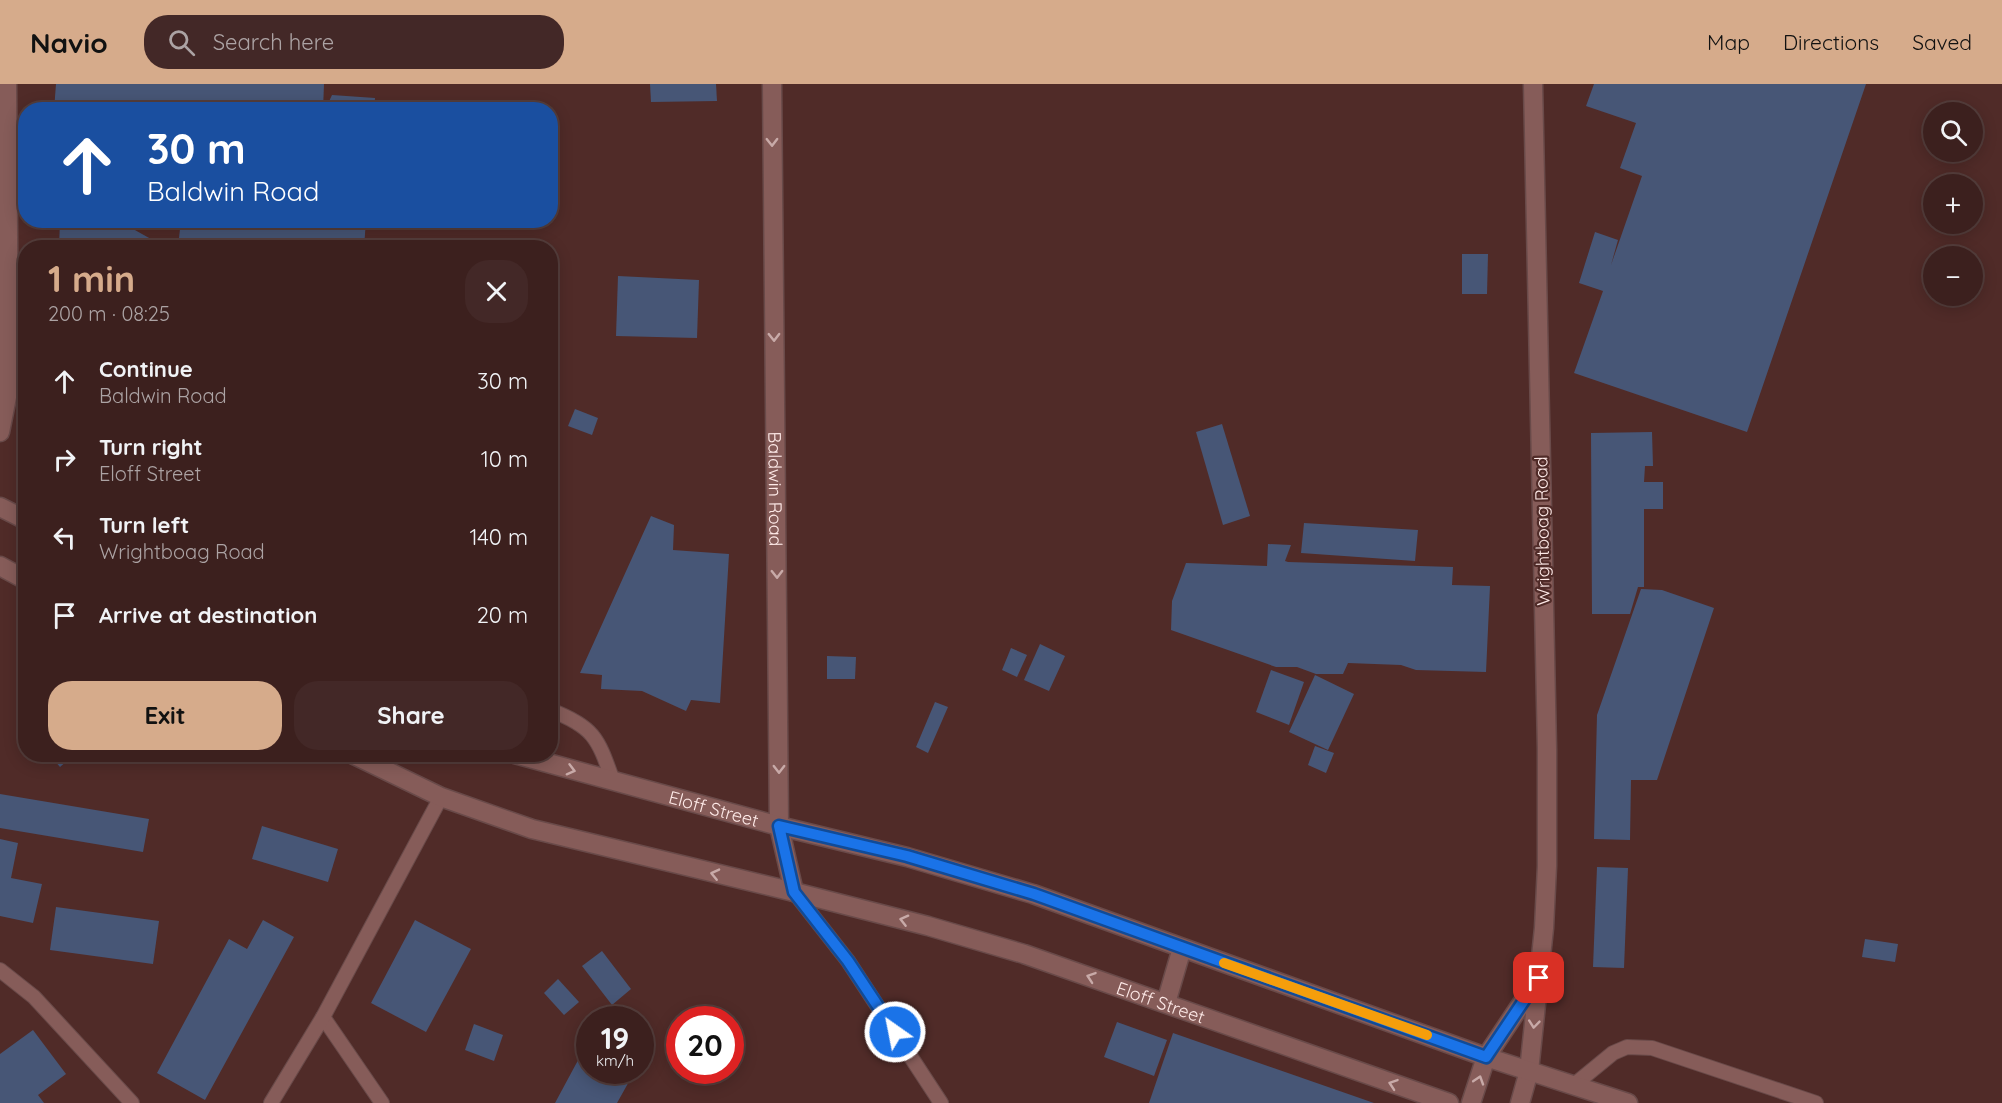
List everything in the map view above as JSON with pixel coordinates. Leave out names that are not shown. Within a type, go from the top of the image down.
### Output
[{"type":"street","points":[[0,432],[9,387],[7,84]]},
{"type":"street","name":"Baldwin Road","points":[[772,84],[779,826],[794,892]]},
{"type":"street","name":"Wrightboag Road","points":[[1520,1103],[1529,1071],[1539,978],[1547,866],[1547,749],[1533,84]]},
{"type":"street","points":[[0,507],[18,516]]},
{"type":"street","points":[[0,566],[18,576]]},
{"type":"street","name":"Eloff Street","points":[[369,762],[441,797],[532,830],[794,892],[928,926],[1024,954],[1449,1103]]},
{"type":"street","name":"Eloff Street","points":[[544,762],[779,826],[907,856],[1034,894],[1486,1057],[1628,1103]]},
{"type":"street","points":[[1166,1004],[1182,948]]},
{"type":"street","name":"Wrightboag Road","points":[[1471,1103],[1486,1057],[1539,978]]},
{"type":"lane","points":[[558,713],[584,727],[599,742],[613,781]]},
{"type":"lane","points":[[271,1103],[322,1017],[441,797]]},
{"type":"lane","points":[[794,892],[848,961],[941,1103]]},
{"type":"lane","points":[[0,970],[34,997],[132,1103]]},
{"type":"lane","points":[[322,1017],[382,1103]]},
{"type":"lane","points":[[1574,1085],[1613,1053],[1627,1047],[1652,1048],[1816,1103]]},
{"type":"building","points":[[56,84],[324,84],[323,102],[55,102]]},
{"type":"building","points":[[650,84],[716,84],[717,101],[651,102]]},
{"type":"building","points":[[1594,84],[1866,84],[1747,432],[1574,373],[1603,291],[1579,283],[1595,232],[1618,240],[1611,265],[1642,176],[1620,168],[1636,123],[1586,106]]},
{"type":"building","points":[[332,95],[375,98],[375,102],[329,102]]},
{"type":"building","points":[[60,228],[131,228],[153,240],[59,240]]},
{"type":"building","points":[[180,228],[365,228],[365,240],[183,240],[179,238]]},
{"type":"building","points":[[1462,254],[1488,254],[1487,294],[1462,294]]},
{"type":"building","points":[[618,276],[699,280],[697,338],[616,336]]},
{"type":"building","points":[[575,409],[598,418],[592,435],[568,426]]},
{"type":"building","points":[[1222,424],[1250,516],[1223,525],[1196,432]]},
{"type":"building","points":[[1652,432],[1653,466],[1645,466],[1644,482],[1663,482],[1663,509],[1644,509],[1644,587],[1638,587],[1630,614],[1592,614],[1591,433]]},
{"type":"building","points":[[651,516],[674,525],[673,550],[729,554],[720,703],[691,700],[686,711],[642,691],[601,689],[602,675],[580,673]]},
{"type":"building","points":[[1304,523],[1418,530],[1415,561],[1301,553]]},
{"type":"building","points":[[1268,544],[1291,545],[1285,561],[1288,562],[1453,567],[1452,585],[1490,586],[1486,672],[1416,670],[1401,665],[1348,663],[1343,674],[1316,674],[1297,667],[1276,667],[1171,630],[1172,601],[1186,563],[1267,566]]},
{"type":"building","points":[[1641,589],[1662,590],[1714,608],[1657,780],[1631,780],[1630,840],[1594,839],[1597,715]]},
{"type":"building","points":[[1040,644],[1065,656],[1049,691],[1024,680]]},
{"type":"building","points":[[1011,648],[1027,655],[1017,677],[1002,670]]},
{"type":"building","points":[[827,656],[856,657],[855,679],[827,679]]},
{"type":"building","points":[[1271,670],[1304,682],[1289,725],[1256,712]]},
{"type":"building","points":[[1315,675],[1354,694],[1328,750],[1289,732]]},
{"type":"building","points":[[935,702],[948,707],[928,753],[916,747]]},
{"type":"building","points":[[1315,746],[1334,753],[1326,773],[1308,765]]},
{"type":"building","points":[[56,762],[66,762],[60,767]]},
{"type":"building","points":[[0,794],[149,819],[143,852],[0,828]]},
{"type":"building","points":[[262,826],[338,849],[328,882],[252,859]]},
{"type":"building","points":[[0,839],[18,843],[11,878],[42,884],[33,923],[0,916]]},
{"type":"building","points":[[1597,867],[1628,868],[1624,968],[1593,967]]},
{"type":"building","points":[[56,907],[159,921],[153,964],[50,950]]},
{"type":"building","points":[[263,920],[294,937],[205,1100],[157,1073],[229,939],[247,949]]},
{"type":"building","points":[[415,920],[471,949],[426,1032],[371,1003]]},
{"type":"building","points":[[1865,939],[1898,944],[1895,962],[1862,957]]},
{"type":"building","points":[[602,951],[631,989],[612,1005],[582,966]]},
{"type":"building","points":[[558,979],[579,1002],[564,1015],[544,993]]},
{"type":"building","points":[[1117,1022],[1167,1040],[1154,1076],[1104,1057]]},
{"type":"building","points":[[474,1024],[503,1035],[494,1061],[465,1050]]},
{"type":"building","points":[[33,1030],[66,1074],[38,1095],[44,1103],[0,1103],[0,1054]]},
{"type":"building","points":[[1173,1033],[1374,1103],[1149,1103]]},
{"type":"building","points":[[576,1064],[576,1084],[628,1084],[617,1103],[555,1103]]},
{"type":"slow traffic","points":[[1224,963],[1427,1035]]},
{"type":"route","points":[[895,1032],[848,961],[794,892],[779,826],[907,856],[1034,894],[1486,1057],[1539,978]]}]
